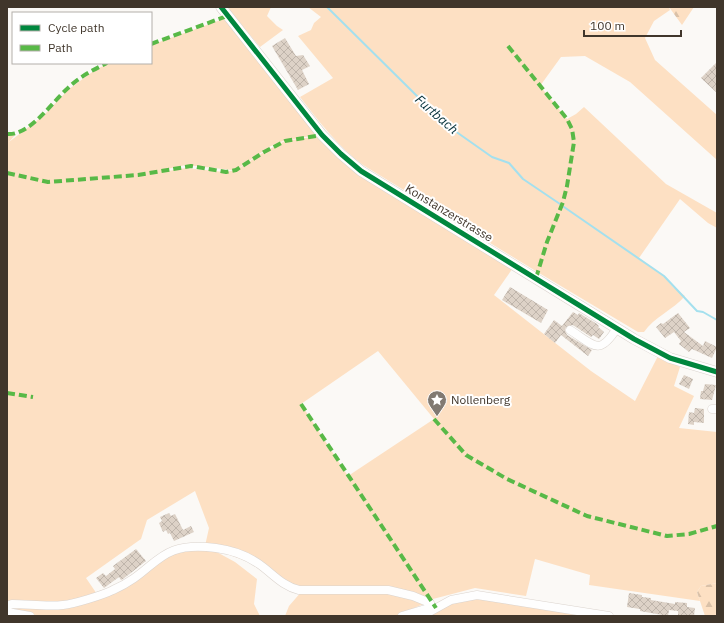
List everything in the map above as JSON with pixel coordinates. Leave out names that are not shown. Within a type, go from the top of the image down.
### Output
[{"type":"main road","name":"Konstanzerstrasse","points":[[221,7],[322,135],[356,167],[617,328],[670,358],[717,372]]},
{"type":"street","points":[[570,330],[594,346],[599,346],[604,345],[617,328]]},
{"type":"street","points":[[7,606],[12,604],[64,605],[114,590],[142,572],[162,555],[172,550],[188,547],[216,548],[240,554],[259,564],[286,586],[299,590],[388,590],[413,596],[430,603],[433,608]]},
{"type":"street","points":[[402,616],[433,608],[457,598],[484,595],[609,616]]},
{"type":"street","points":[[422,616],[433,608]]},
{"type":"street","points":[[7,612],[30,616]]},
{"type":"green space","points":[[227,7],[271,7],[267,16],[283,30],[260,47]]},
{"type":"green space","points":[[308,7],[669,7],[670,10],[654,21],[645,38],[655,60],[717,115],[717,160],[630,82],[585,56],[561,57],[540,86],[567,119],[584,107],[666,184],[717,213],[717,228],[708,223],[680,199],[639,258],[664,276],[673,287],[685,296],[653,322],[644,332],[638,332],[363,165],[337,142],[300,97],[333,78],[298,36],[311,30],[314,23],[321,17]]},
{"type":"green space","points":[[669,7],[694,7],[682,25]]},
{"type":"green space","points":[[226,18],[316,135],[283,141],[271,146],[240,167],[232,170],[186,165],[162,170],[162,172],[186,168],[224,172],[236,170],[264,152],[285,141],[319,136],[325,144],[515,265],[494,295],[591,371],[635,401],[658,356],[680,367],[674,386],[694,396],[679,428],[717,432],[717,583],[701,586],[697,592],[700,601],[589,585],[590,575],[535,559],[526,596],[475,588],[433,599],[417,595],[297,589],[266,568],[205,546],[209,528],[195,491],[147,520],[141,539],[86,578],[99,597],[172,551],[213,550],[235,562],[257,579],[254,604],[260,616],[46,616],[7,612],[7,134],[16,134],[9,142],[44,115],[69,89],[95,70],[107,64],[152,64],[152,45]],"holes":[[[378,351],[434,419],[348,476],[301,404]]]},
{"type":"green space","points":[[717,583],[717,616],[705,616],[697,592],[701,586]]},
{"type":"green space","points":[[302,591],[382,591],[426,603],[395,616],[285,616],[289,606]]},
{"type":"green space","points":[[471,599],[486,599],[587,616],[429,616],[448,605]]},
{"type":"building","points":[[285,38],[296,56],[303,55],[310,66],[302,70],[309,84],[298,90],[272,46]]},
{"type":"building","points":[[717,62],[717,93],[701,78]]},
{"type":"building","points":[[510,287],[548,310],[541,323],[502,300]]},
{"type":"building","points":[[573,312],[578,315],[579,313],[597,324],[599,326],[598,327],[604,332],[599,339],[593,335],[591,337],[573,325],[566,327],[565,330],[567,335],[592,350],[588,356],[561,335],[555,343],[544,334],[554,320],[562,326]]},
{"type":"building","points":[[678,313],[690,328],[684,332],[703,346],[705,341],[717,347],[712,358],[692,349],[689,352],[679,344],[681,341],[674,332],[665,338],[656,327],[661,323],[663,324]]},
{"type":"building","points":[[684,375],[693,379],[689,389],[679,384]]},
{"type":"building","points":[[705,384],[716,385],[712,400],[700,399],[701,391],[703,391]]},
{"type":"building","points":[[695,408],[704,409],[704,423],[694,422],[694,425],[688,424],[689,412],[694,413]]},
{"type":"building","points":[[169,513],[171,516],[175,514],[183,530],[191,526],[194,532],[174,541],[170,533],[168,534],[166,530],[163,532],[159,523],[162,521],[160,517]]},
{"type":"building","points":[[136,549],[146,561],[123,579],[121,580],[119,577],[104,588],[96,578],[103,573],[106,576],[115,569],[113,566]]},
{"type":"building","points":[[629,593],[642,595],[642,597],[651,598],[651,600],[675,604],[675,602],[687,603],[687,607],[695,608],[694,616],[678,616],[678,611],[669,610],[668,616],[627,607]]},
{"type":"waterway","name":"Furtbach","points":[[327,7],[419,98],[438,119],[492,157],[509,163],[523,179],[560,204]]},
{"type":"waterway","name":"Furtbach","points":[[564,207],[664,276],[697,311],[703,312],[717,320]]},
{"type":"marked path","points":[[152,44],[227,16]]},
{"type":"marked path","points":[[508,46],[567,119],[572,129],[574,142],[563,202],[547,242],[536,278]]},
{"type":"marked path","points":[[7,134],[24,130],[40,117],[72,84],[86,74],[105,64]]},
{"type":"marked path","points":[[7,173],[48,182],[138,175],[191,166],[226,172],[236,170],[264,152],[285,141],[322,135]]},
{"type":"marked path","points":[[7,393],[33,397]]},
{"type":"marked path","points":[[301,404],[436,608]]},
{"type":"marked path","points":[[434,419],[466,455],[507,479],[587,516],[667,536],[689,534],[717,526]]},
{"type":"cycle path","points":[[221,7],[322,135],[361,171],[634,339],[670,358],[717,372]]},
{"type":"place","name":"Nollenberg","points":[[437,417]]}]
